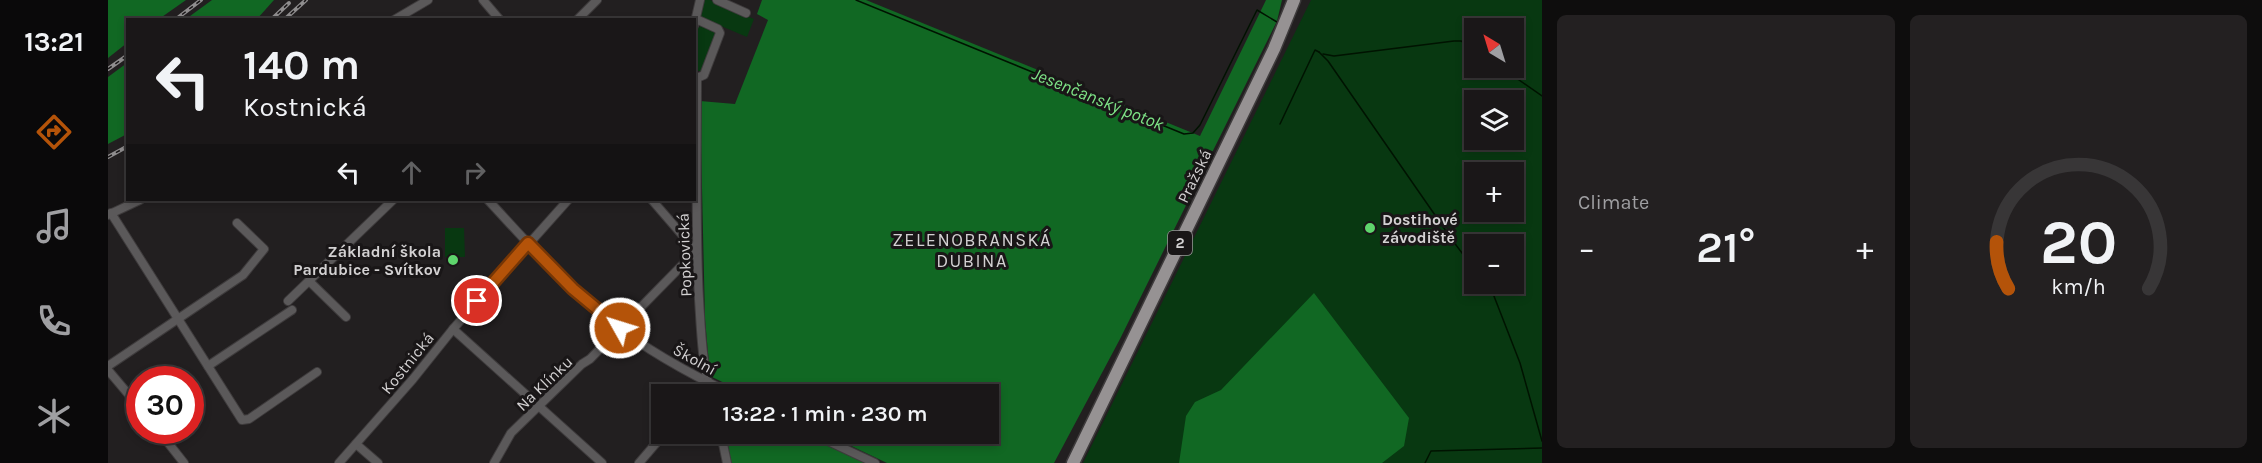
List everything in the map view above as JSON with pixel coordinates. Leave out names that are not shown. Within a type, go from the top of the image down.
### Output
[{"type":"main road","name":"Pražská","points":[[1073,463],[1279,39],[1294,0]]},
{"type":"street","points":[[397,18],[428,0]]},
{"type":"street","points":[[483,0],[498,18]]},
{"type":"street","points":[[579,18],[597,0]]},
{"type":"street","points":[[696,18],[700,0]]},
{"type":"street","points":[[717,0],[746,13]]},
{"type":"street","name":"Popkovická","points":[[696,23],[718,29],[720,33],[704,75],[696,78],[696,251],[700,321],[707,382]]},
{"type":"street","points":[[138,201],[109,214],[244,421],[315,377]]},
{"type":"street","points":[[288,301],[392,201]]},
{"type":"street","name":"Školní","points":[[489,201],[573,289],[620,328],[657,353],[711,384]]},
{"type":"street","name":"Kostnická","points":[[339,463],[413,379],[453,329],[567,201]]},
{"type":"street","points":[[653,201],[696,251]]},
{"type":"street","points":[[126,390],[108,368],[243,275],[263,252],[263,248],[237,223]]},
{"type":"street","name":"Na Klínku","points":[[494,463],[508,436],[696,251]]},
{"type":"street","points":[[309,281],[341,308],[346,317]]},
{"type":"street","points":[[208,366],[292,310]]},
{"type":"street","points":[[453,329],[602,463]]},
{"type":"street","points":[[169,444],[184,463]]},
{"type":"street","points":[[356,444],[378,463]]},
{"type":"street","points":[[639,463],[655,444]]},
{"type":"street","points":[[723,444],[727,463]]},
{"type":"street","points":[[834,444],[875,463]]},
{"type":"green space","points":[[108,0],[186,0],[160,18],[126,18],[126,44],[108,58]]},
{"type":"green space","points":[[212,0],[274,0],[258,18],[187,18]]},
{"type":"green space","points":[[704,0],[710,0],[754,19],[747,37],[702,18],[700,15]]},
{"type":"green space","points":[[762,0],[866,0],[1200,136],[1266,0],[1282,0],[1277,21],[1120,339],[1054,463],[887,463],[847,444],[999,444],[999,384],[726,384],[710,376],[705,319],[700,101],[735,104],[768,20],[757,14]]},
{"type":"green space","name":"Dostihové závodiště","points":[[1311,0],[1542,0],[1542,463],[1083,463]]},
{"type":"green space","points":[[703,25],[715,30],[718,34],[702,71],[696,71],[697,28]]},
{"type":"green space","points":[[126,64],[126,135],[108,144],[108,77]]},
{"type":"green space","points":[[445,228],[464,228],[465,257],[445,257]]},
{"type":"green space","points":[[1314,293],[1409,418],[1404,446],[1382,463],[1179,463],[1186,416],[1195,402],[1221,390]]},
{"type":"green space","points":[[726,444],[825,444],[865,463],[730,463]]},
{"type":"waterway","name":"Jesenčanský potok","points":[[856,0],[1184,134],[1193,133],[1200,125],[1257,10],[1277,22]]},
{"type":"waterway","name":"Jesenčanský potok","points":[[1323,54],[1334,56],[1454,41],[1464,43]]},
{"type":"waterway","points":[[1280,124],[1315,50],[1319,52]]},
{"type":"waterway","points":[[1319,52],[1328,61],[1464,256]]},
{"type":"waterway","name":"Jesenčanský potok","points":[[1516,78],[1542,96]]},
{"type":"waterway","points":[[1493,294],[1520,363],[1542,441]]},
{"type":"waterway","points":[[1425,463],[1431,451],[1542,448]]},
{"type":"railway","points":[[178,18],[201,0]]},
{"type":"railway","points":[[286,18],[306,0]]},
{"type":"railway","points":[[273,18],[289,3]]},
{"type":"railway","points":[[108,69],[126,56]]},
{"type":"railway","points":[[108,157],[126,147]]},
{"type":"place","name":"Dostihové závodiště","points":[[1370,228]]},
{"type":"place","name":"Základní škola Pardubice - Svítkov","points":[[453,260]]},
{"type":"district","name":"ZELENOBRANSKÁ DUBINA","points":[[972,250]]},
{"type":"route","points":[[477,301],[528,243],[573,289],[620,328]]}]
